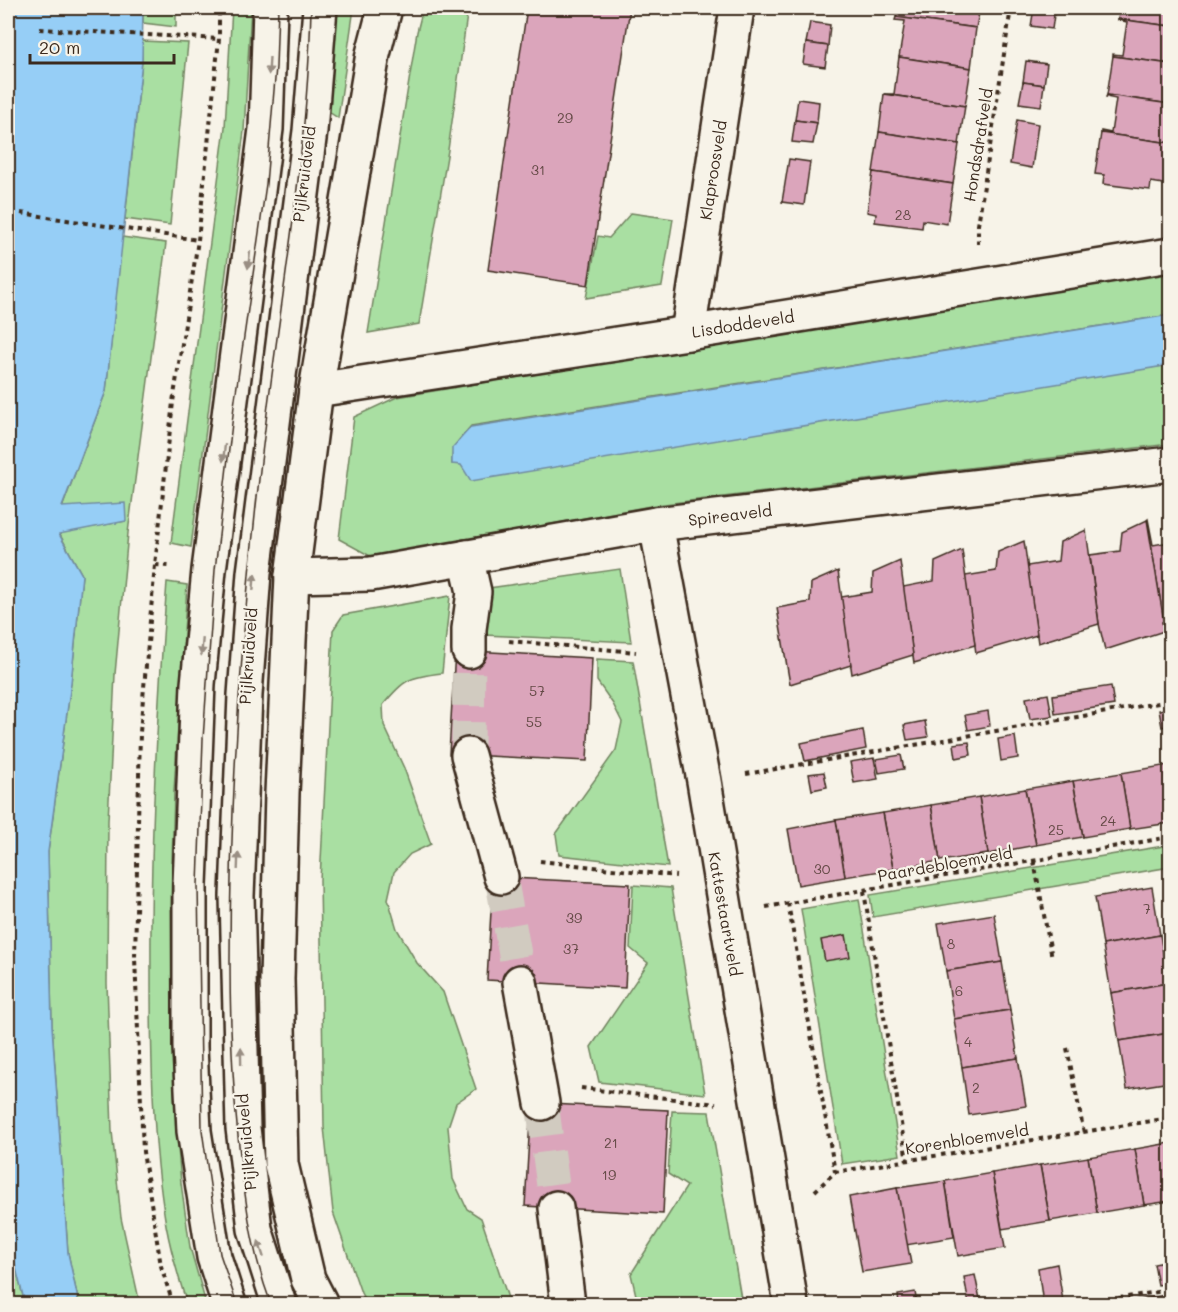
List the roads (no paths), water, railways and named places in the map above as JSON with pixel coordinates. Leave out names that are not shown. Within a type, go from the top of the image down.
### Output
[{"type":"street","points":[[229,1305],[214,1257],[194,1131],[190,1047],[190,885],[199,673],[209,570],[266,129],[270,8]]},
{"type":"street","name":"Pijlkruidveld","points":[[279,1305],[255,1229],[243,1128],[237,896],[244,695],[254,573],[310,131],[320,8]]},
{"type":"street","name":"Pijlkruidveld","points":[[373,54],[374,8]]},
{"type":"street","name":"Pijlkruidveld","points":[[321,1305],[308,1279],[281,1164],[277,979],[282,793],[292,576],[316,390],[373,54],[385,8]]},
{"type":"street","name":"Klaproosveld","points":[[688,333],[737,8]]},
{"type":"street","name":"Lisdoddeveld","points":[[316,390],[1170,255]]},
{"type":"street","name":"Spireaveld","points":[[292,576],[371,574],[656,524],[1170,464]]},
{"type":"street","name":"Kattestaartveld","points":[[656,524],[704,781],[791,1305]]},
{"type":"street","points":[[466,557],[474,592],[469,644]]},
{"type":"street","points":[[468,755],[498,867]]},
{"type":"street","points":[[520,982],[540,1093]]},
{"type":"street","points":[[556,1208],[568,1305]]},
{"type":"water","points":[[8,8],[143,8],[142,61],[106,391],[62,507],[125,503],[126,521],[59,534],[82,575],[71,683],[48,852],[52,1026],[68,1253],[79,1304],[25,1304],[8,1236]]},
{"type":"water","points":[[1170,315],[1170,365],[471,481],[461,465],[452,464],[452,448],[471,427]]},
{"type":"tunnel","points":[[468,755],[469,651]]},
{"type":"tunnel","points":[[501,877],[520,982]]},
{"type":"tunnel","points":[[542,1103],[556,1208]]},
{"type":"tram line","points":[[237,1304],[220,1254],[202,1130],[198,885],[203,739],[215,570],[234,406],[266,184],[276,67],[278,8]]},
{"type":"tram line","points":[[271,1304],[252,1239],[236,1118],[230,987],[233,822],[245,613],[259,474],[301,157],[311,8]]}]
